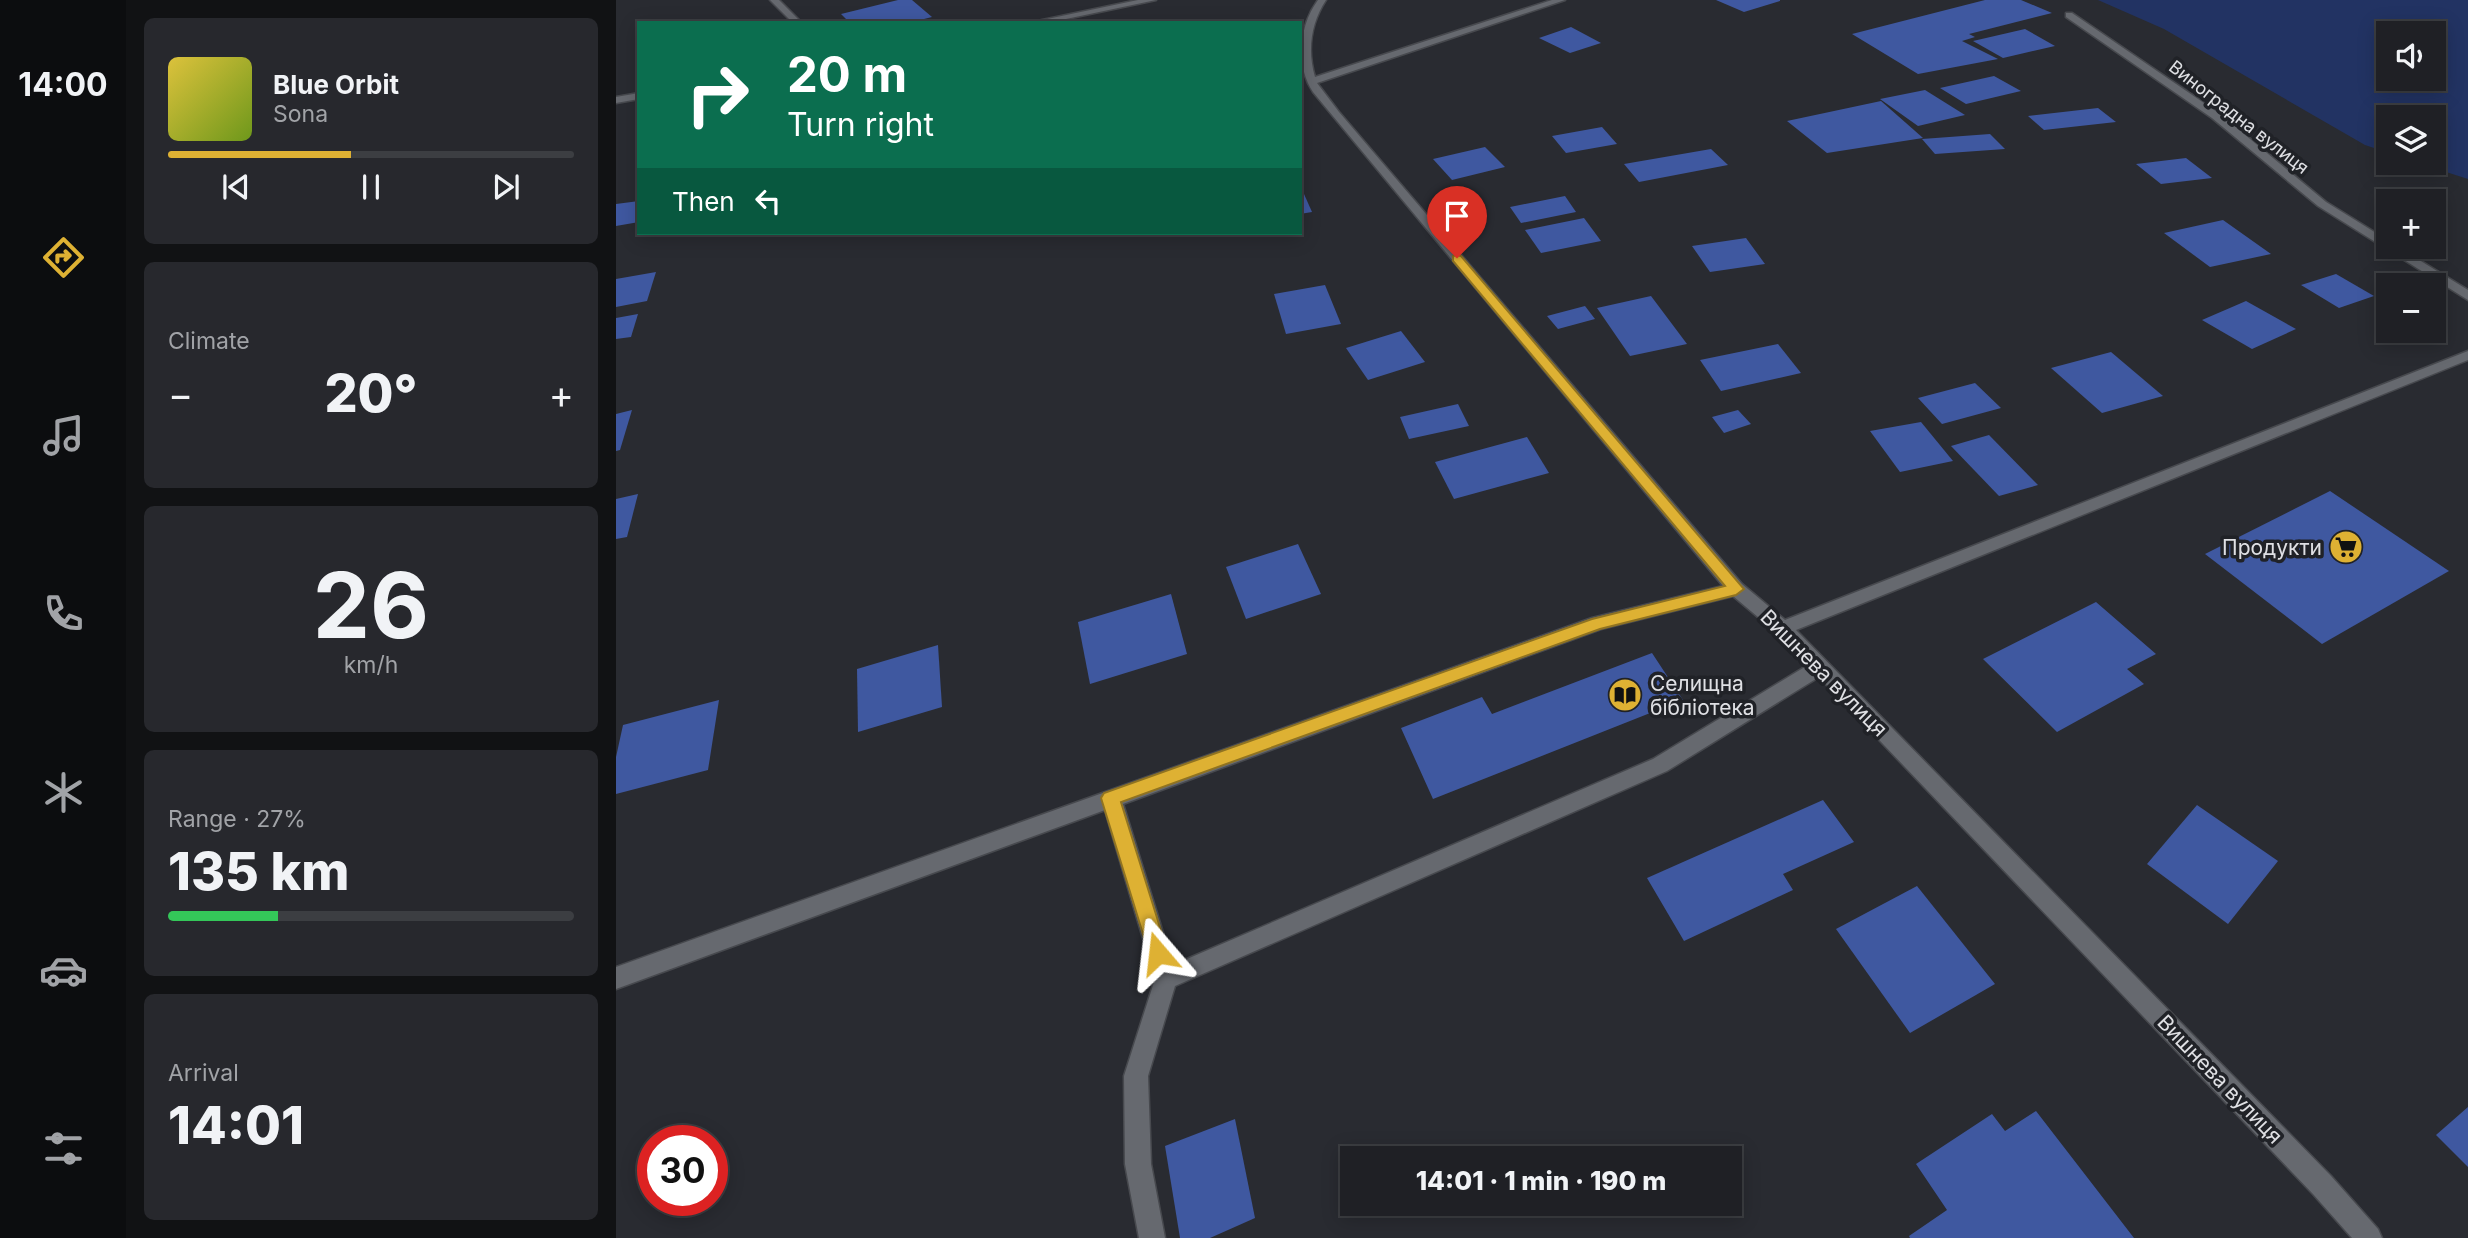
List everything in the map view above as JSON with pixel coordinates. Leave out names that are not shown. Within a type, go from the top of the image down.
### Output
[{"type":"street","points":[[774,0],[797,21]]},
{"type":"street","points":[[1042,21],[1152,0]]},
{"type":"street","name":"Вишнева вулиця","points":[[1322,0],[1316,7],[1306,41],[1312,81],[1335,114],[1736,589],[1783,628],[2322,1185],[2369,1238]]},
{"type":"street","points":[[1312,81],[1561,0]]},
{"type":"street","name":"Виноградна вулиця","points":[[2070,15],[2216,116],[2322,204],[2376,238]]},
{"type":"street","points":[[616,100],[637,96]]},
{"type":"street","name":"Виноградна вулиця","points":[[2410,259],[2468,296]]},
{"type":"street","points":[[1783,628],[2468,355]]},
{"type":"street","points":[[616,978],[1598,623],[1736,589]]},
{"type":"street","points":[[1166,979],[1660,765],[1820,667]]},
{"type":"street","points":[[1111,798],[1166,979],[1136,1076],[1138,1164],[1152,1238]]},
{"type":"shaded area","points":[[2098,0],[2468,0],[2468,179],[2446,172],[2446,105],[2376,105],[2376,149],[2365,145],[2164,29]]},
{"type":"building","points":[[898,0],[912,0],[932,17],[916,21],[848,21],[841,14]]},
{"type":"building","points":[[1716,0],[1780,0],[1780,1],[1744,12]]},
{"type":"building","points":[[1985,0],[2021,0],[2052,13],[1969,34],[1975,37],[1962,41],[1998,59],[1918,74],[1852,34]]},
{"type":"building","points":[[1571,27],[1601,43],[1570,53],[1539,38]]},
{"type":"building","points":[[2025,29],[2055,46],[2003,58],[1973,41]]},
{"type":"building","points":[[1994,76],[2021,91],[1966,104],[1940,88]]},
{"type":"building","points":[[1925,90],[1965,115],[1918,126],[1880,99]]},
{"type":"building","points":[[1881,101],[1923,138],[1827,153],[1787,121]]},
{"type":"building","points":[[2098,108],[2116,122],[2044,130],[2028,116]]},
{"type":"building","points":[[1602,127],[1617,144],[1566,153],[1552,136]]},
{"type":"building","points":[[1990,134],[2005,149],[1935,154],[1922,139]]},
{"type":"building","points":[[1485,147],[1505,167],[1452,180],[1433,159]]},
{"type":"building","points":[[1711,149],[1728,165],[1639,182],[1624,164]]},
{"type":"building","points":[[2186,158],[2212,178],[2161,184],[2136,164]]},
{"type":"building","points":[[1302,190],[1312,212],[1302,214]]},
{"type":"building","points":[[1565,196],[1576,212],[1521,223],[1510,207]]},
{"type":"building","points":[[637,201],[637,222],[616,226],[616,204]]},
{"type":"building","points":[[1584,218],[1601,241],[1541,253],[1525,230]]},
{"type":"building","points":[[2223,220],[2271,254],[2210,267],[2164,233]]},
{"type":"building","points":[[1746,238],[1765,264],[1710,272],[1692,246]]},
{"type":"building","points":[[656,272],[647,301],[616,307],[616,279]]},
{"type":"building","points":[[2336,274],[2374,296],[2339,308],[2301,285]]},
{"type":"building","points":[[1325,285],[1341,324],[1286,334],[1274,294]]},
{"type":"building","points":[[1651,296],[1687,344],[1630,356],[1597,308]]},
{"type":"building","points":[[2246,301],[2296,329],[2252,349],[2202,320]]},
{"type":"building","points":[[1585,306],[1595,319],[1558,329],[1547,316]]},
{"type":"building","points":[[638,314],[631,337],[616,339],[616,318]]},
{"type":"building","points":[[1401,331],[1425,362],[1368,380],[1346,348]]},
{"type":"building","points":[[1778,344],[1801,373],[1721,391],[1700,360]]},
{"type":"building","points":[[2111,352],[2163,396],[2102,413],[2051,368]]},
{"type":"building","points":[[1975,383],[2001,408],[1942,424],[1918,398]]},
{"type":"building","points":[[1458,404],[1469,426],[1409,439],[1400,417]]},
{"type":"building","points":[[632,410],[620,450],[616,451],[616,414]]},
{"type":"building","points":[[1738,410],[1751,424],[1724,433],[1712,417]]},
{"type":"building","points":[[1921,422],[1953,461],[1900,472],[1870,431]]},
{"type":"building","points":[[1989,435],[2038,485],[1999,496],[1951,446]]},
{"type":"building","points":[[1527,437],[1549,473],[1454,499],[1435,462]]},
{"type":"building","points":[[2330,491],[2449,571],[2322,644],[2205,554]]},
{"type":"building","points":[[638,494],[627,537],[616,539],[616,499]]},
{"type":"building","points":[[1298,544],[1321,594],[1246,619],[1226,567]]},
{"type":"building","points":[[1171,594],[1187,654],[1090,684],[1078,622]]},
{"type":"building","points":[[2096,602],[2156,654],[2127,669],[2144,684],[2057,732],[1983,659]]},
{"type":"building","points":[[938,645],[942,707],[858,732],[857,669]]},
{"type":"building","points":[[1652,653],[1683,700],[1433,799],[1401,728],[1482,697],[1492,714]]},
{"type":"building","points":[[719,700],[708,770],[616,794],[616,757],[623,725]]},
{"type":"building","points":[[1823,800],[1854,842],[1783,874],[1793,890],[1684,941],[1647,878]]},
{"type":"building","points":[[2197,805],[2278,861],[2228,924],[2147,864]]},
{"type":"building","points":[[1917,886],[1995,984],[1910,1033],[1836,929]]},
{"type":"building","points":[[2468,1107],[2468,1167],[2436,1135]]},
{"type":"building","points":[[2036,1111],[2134,1238],[1910,1238],[1909,1236],[1947,1210],[1916,1164],[1992,1114],[2005,1131]]},
{"type":"building","points":[[1235,1119],[1255,1218],[1210,1238],[1180,1238],[1165,1146]]},
{"type":"place","name":"Продукти","points":[[2346,547]]},
{"type":"place","name":"Селищна бібліотека","points":[[1625,695]]},
{"type":"route","points":[[1158,953],[1111,798],[1598,623],[1736,589],[1457,258]]}]
